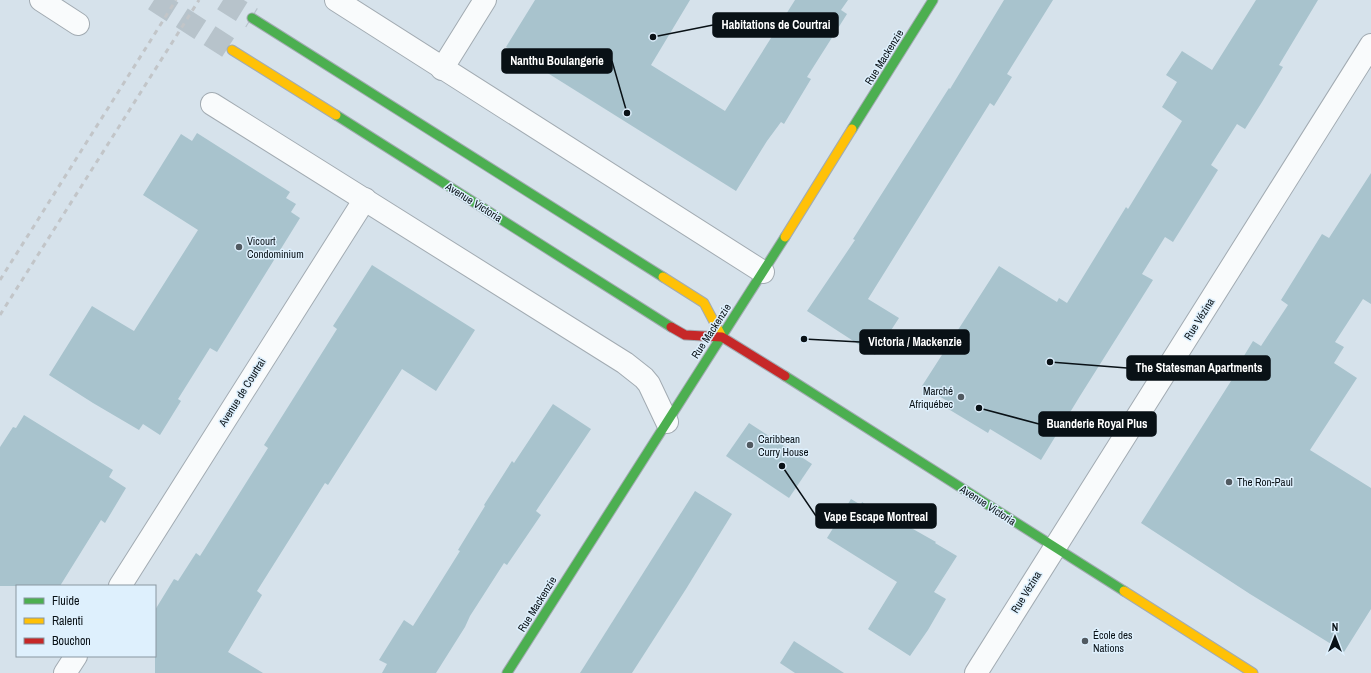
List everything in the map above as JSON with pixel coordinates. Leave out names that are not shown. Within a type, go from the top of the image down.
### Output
[{"type":"street","points":[[41,0],[78,24]]},
{"type":"street","points":[[336,0],[763,272]]},
{"type":"street","points":[[442,68],[485,0]]},
{"type":"street","name":"Rue Mackenzie","points":[[507,673],[722,337],[933,0]]},
{"type":"street","points":[[252,18],[704,303],[722,337]]},
{"type":"street","name":"Rue Vézina","points":[[976,673],[1371,45]]},
{"type":"street","name":"Avenue Victoria","points":[[232,50],[685,335],[722,337],[884,438],[1253,673]]},
{"type":"street","points":[[212,104],[624,363],[644,378],[649,384],[667,422]]},
{"type":"street","name":"Avenue de Courtrai","points":[[121,585],[365,199]]},
{"type":"street","points":[[65,673],[75,657]]},
{"type":"building","points":[[535,0],[690,0],[651,65],[725,111],[795,0],[848,0],[841,10],[847,14],[807,77],[811,79],[784,124],[781,122],[767,141],[736,191],[506,47]]},
{"type":"building","points":[[1004,0],[1053,0],[1007,74],[1012,77],[994,106],[990,103],[868,299],[899,318],[875,355],[807,311],[855,240],[853,239],[949,88],[950,89]]},
{"type":"building","points":[[1256,0],[1318,0],[1279,65],[1283,67],[1245,129],[1237,124],[1211,165],[1218,170],[1173,242],[1165,237],[1142,274],[1153,280],[1041,460],[990,429],[988,433],[945,407],[949,402],[922,386],[999,266],[1057,302],[1059,298],[1067,303],[1126,207],[1128,209],[1182,121],[1162,107],[1177,82],[1166,75],[1182,51],[1212,70]]},
{"type":"building","name":"Vicourt Condominium","points":[[197,133],[290,192],[286,198],[296,204],[291,212],[300,218],[217,352],[210,348],[178,399],[181,401],[160,435],[143,424],[139,430],[49,375],[92,306],[134,331],[198,230],[143,195],[181,134],[192,141]]},
{"type":"building","points":[[1371,173],[1371,304],[1363,299],[1335,342],[1344,347],[1334,363],[1357,378],[1310,450],[1371,488],[1371,609],[1344,652],[1250,594],[1141,523],[1238,370],[1236,369],[1253,341],[1261,346],[1288,305],[1281,300],[1322,234],[1329,238]]},
{"type":"building","points":[[372,265],[475,330],[436,391],[402,369],[328,485],[325,483],[257,591],[262,595],[228,652],[263,673],[155,673],[156,608],[174,579],[178,581],[196,553],[200,556],[268,448],[264,445],[337,329],[333,326]]},
{"type":"building","points":[[553,404],[591,429],[536,511],[541,515],[507,565],[504,563],[436,673],[382,673],[387,664],[379,660],[404,620],[413,626],[460,551],[458,550],[485,506],[484,505],[512,461],[514,463]]},
{"type":"building","points":[[24,415],[113,470],[109,477],[126,488],[105,523],[101,520],[61,585],[0,586],[0,447],[13,427],[16,428]]},
{"type":"building","points":[[749,423],[812,464],[789,498],[726,456]]},
{"type":"building","points":[[695,491],[732,514],[686,589],[632,673],[580,673]]},
{"type":"building","points":[[851,499],[861,505],[862,502],[872,509],[874,507],[936,542],[935,543],[957,556],[934,592],[946,599],[928,630],[910,656],[868,629],[897,582],[827,538]]},
{"type":"building","points":[[794,641],[844,673],[795,673],[780,663]]},
{"type":"tunnel","points":[[154,0],[232,50]]},
{"type":"tunnel","points":[[223,0],[252,18]]},
{"type":"railway","points":[[0,280],[176,0]]},
{"type":"railway","points":[[0,315],[199,0]]},
{"type":"traffic: fast","points":[[852,129],[933,0]]},
{"type":"traffic: fast","points":[[252,18],[663,277]]},
{"type":"traffic: fast","points":[[336,115],[671,327]]},
{"type":"traffic: fast","points":[[507,673],[785,237]]},
{"type":"traffic: fast","points":[[785,376],[1124,591]]},
{"type":"traffic: slow","points":[[232,50],[336,115]]},
{"type":"traffic: slow","points":[[785,237],[852,129]]},
{"type":"traffic: slow","points":[[663,277],[704,303],[722,337]]},
{"type":"traffic: slow","points":[[1124,591],[1253,673]]},
{"type":"traffic: jam","points":[[671,327],[685,335],[722,337],[785,376]]},
{"type":"place","name":"Habitations de Courtrai","points":[[653,37]]},
{"type":"place","name":"Nanthu Boulangerie","points":[[627,113]]},
{"type":"place","name":"Vicourt Condominium","points":[[239,247]]},
{"type":"place","name":"Victoria / Mackenzie","points":[[804,339]]},
{"type":"place","name":"The Statesman Apartments","points":[[1050,362]]},
{"type":"place","name":"Marché Afriquébec","points":[[961,397]]},
{"type":"place","name":"Buanderie Royal Plus","points":[[979,408]]},
{"type":"place","name":"Caribbean Curry House","points":[[750,445]]},
{"type":"place","name":"Vape Escape Montreal","points":[[782,466]]},
{"type":"place","name":"The Ron-Paul","points":[[1229,482]]},
{"type":"place","name":"École des Nations","points":[[1085,641]]}]
